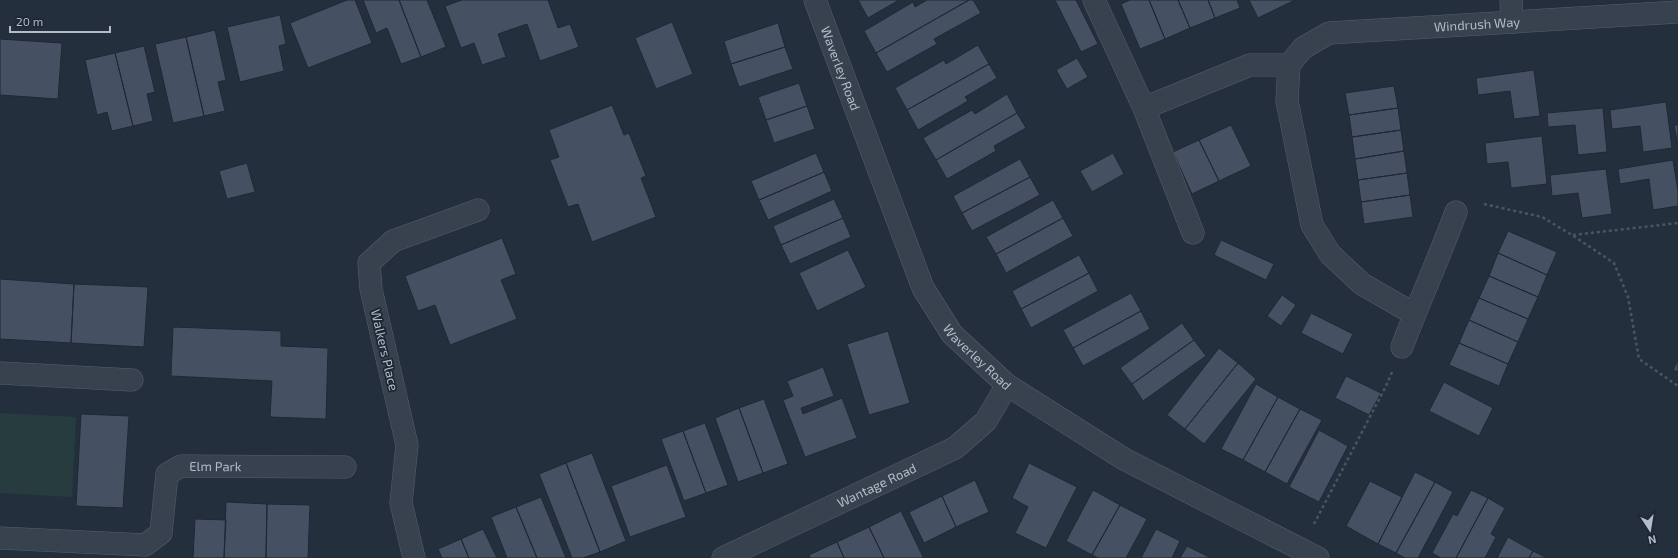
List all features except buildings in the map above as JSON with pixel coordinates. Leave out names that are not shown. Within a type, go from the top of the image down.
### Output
[{"type":"street","name":"Waverley Road","points":[[815,0],[923,288],[952,334],[1008,386],[1124,459],[1310,554]]},
{"type":"street","points":[[1094,0],[1144,108],[1193,233]]},
{"type":"street","points":[[1511,0],[1512,22]]},
{"type":"street","name":"Windrush Way","points":[[1289,65],[1303,48],[1329,33],[1678,12]]},
{"type":"street","points":[[1144,108],[1250,65],[1289,65],[1287,101],[1312,225],[1330,254],[1362,284],[1414,314]]},
{"type":"street","name":"Walkers Place","points":[[414,558],[401,503],[407,446],[371,289],[369,263],[393,241],[478,210]]},
{"type":"street","points":[[1402,347],[1456,212]]},
{"type":"street","points":[[0,373],[132,380]]},
{"type":"street","name":"Wantage Road","points":[[723,558],[955,448],[986,421],[1008,386]]},
{"type":"street","name":"Elm Park","points":[[0,538],[145,545],[161,533],[167,474],[181,466],[346,467]]},
{"type":"path","points":[[1456,212],[1483,204],[1542,217],[1614,263],[1628,297],[1639,359],[1678,386]]},
{"type":"path","points":[[1572,235],[1678,223]]},
{"type":"path","points":[[1310,554],[1316,519],[1386,386],[1402,347]]},
{"type":"green space","points":[[0,413],[76,417],[72,497],[0,493]]}]
